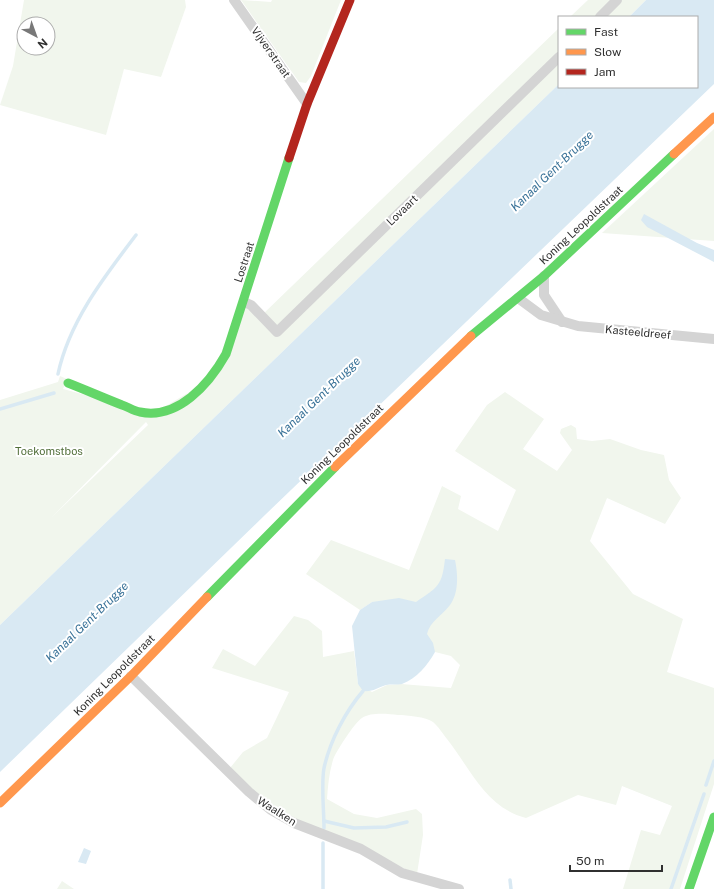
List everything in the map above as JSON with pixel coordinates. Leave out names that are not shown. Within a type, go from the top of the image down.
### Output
[{"type":"street","name":"Vijverstraat","points":[[234,0],[307,104]]},
{"type":"street","name":"Lostraat","points":[[68,383],[139,412],[154,413],[167,410],[194,395],[219,368],[226,354],[244,302],[307,104],[350,0]]},
{"type":"street","points":[[601,16],[617,0]]},
{"type":"street","name":"Lovaart","points":[[244,302],[251,305],[277,332],[558,58]]},
{"type":"street","name":"Koning Leopoldstraat","points":[[0,803],[131,676],[310,490],[482,326],[544,276],[714,117]]},
{"type":"street","points":[[544,276],[544,296],[562,322]]},
{"type":"street","name":"Kasteeldreef","points":[[518,298],[541,315],[578,326],[714,339]]},
{"type":"street","name":"Waalken","points":[[131,676],[249,792],[272,810],[294,823],[361,849],[402,873],[459,889]]},
{"type":"street","points":[[690,889],[714,817]]},
{"type":"green space","points":[[24,0],[185,0],[186,7],[161,77],[124,69],[106,135],[0,105],[13,66],[16,48],[16,56],[56,56],[56,16],[21,16]]},
{"type":"green space","points":[[241,0],[271,2],[272,0],[341,0],[311,76],[306,83],[299,82]]},
{"type":"green space","points":[[588,0],[646,0],[630,16],[571,16]]},
{"type":"green space","name":"Toekomstbos","points":[[558,29],[558,85],[0,625],[0,400],[58,382],[60,376],[67,379],[63,389],[154,413],[208,381],[244,302],[262,315]],"holes":[[[146,422],[148,425],[51,518]]]},
{"type":"green space","points":[[714,129],[714,241],[602,233]]},
{"type":"green space","points":[[505,392],[544,419],[523,449],[557,471],[572,450],[560,433],[561,429],[571,425],[576,428],[577,439],[592,441],[610,439],[641,450],[664,455],[669,480],[681,498],[665,524],[607,498],[590,541],[633,594],[683,619],[667,672],[714,688],[714,784],[680,889],[623,889],[641,830],[660,835],[672,806],[622,786],[616,805],[578,795],[526,818],[512,813],[500,806],[489,796],[480,786],[439,728],[430,720],[411,716],[385,714],[375,714],[362,718],[350,731],[335,756],[330,775],[327,799],[354,814],[377,818],[416,809],[422,814],[423,835],[417,874],[307,826],[263,800],[230,768],[243,752],[267,738],[289,692],[212,668],[223,649],[255,666],[294,616],[308,620],[322,631],[323,657],[354,651],[358,684],[372,692],[387,685],[401,684],[451,688],[460,665],[451,656],[435,652],[372,602],[360,610],[306,574],[331,540],[409,570],[442,486],[461,496],[458,509],[498,531],[516,490],[455,451],[487,405]]},
{"type":"green space","points":[[62,881],[74,889],[57,889]]},
{"type":"water","name":"Kanaal Gent-Brugge","points":[[646,0],[714,0],[714,84],[266,514],[0,772],[0,625],[558,85],[558,88],[698,88],[698,16],[630,16]]},
{"type":"water","points":[[644,214],[697,243],[714,250],[714,262],[647,227],[641,220]]},
{"type":"water","points":[[445,559],[455,560],[457,571],[456,589],[450,605],[433,622],[427,634],[433,643],[435,652],[432,657],[421,671],[402,684],[386,685],[372,690],[363,691],[358,684],[352,626],[360,610],[372,602],[399,598],[416,602],[438,585],[444,568]]},
{"type":"water","points":[[84,848],[91,851],[86,864],[78,862]]},
{"type":"waterway","points":[[58,374],[70,336],[79,318],[100,284],[136,235]]},
{"type":"waterway","points":[[0,409],[54,393]]},
{"type":"waterway","points":[[324,828],[324,768],[334,737],[344,717],[363,691]]},
{"type":"waterway","points":[[706,785],[714,761]]},
{"type":"waterway","points":[[671,889],[704,794]]},
{"type":"waterway","points":[[324,821],[354,828],[386,827],[407,822]]},
{"type":"waterway","points":[[323,843],[323,889]]},
{"type":"waterway","points":[[510,880],[511,889]]},
{"type":"traffic: fast","points":[[471,336],[544,276],[674,154]]},
{"type":"traffic: fast","points":[[68,383],[136,411],[154,413],[167,411],[179,405],[201,388],[211,377],[226,354],[289,158]]},
{"type":"traffic: fast","points":[[207,597],[335,467]]},
{"type":"traffic: fast","points":[[689,889],[714,817]]},
{"type":"traffic: slow","points":[[674,154],[714,117]]},
{"type":"traffic: slow","points":[[335,467],[471,336]]},
{"type":"traffic: slow","points":[[0,803],[131,676],[207,597]]},
{"type":"traffic: jam","points":[[289,158],[307,104],[350,0]]}]
